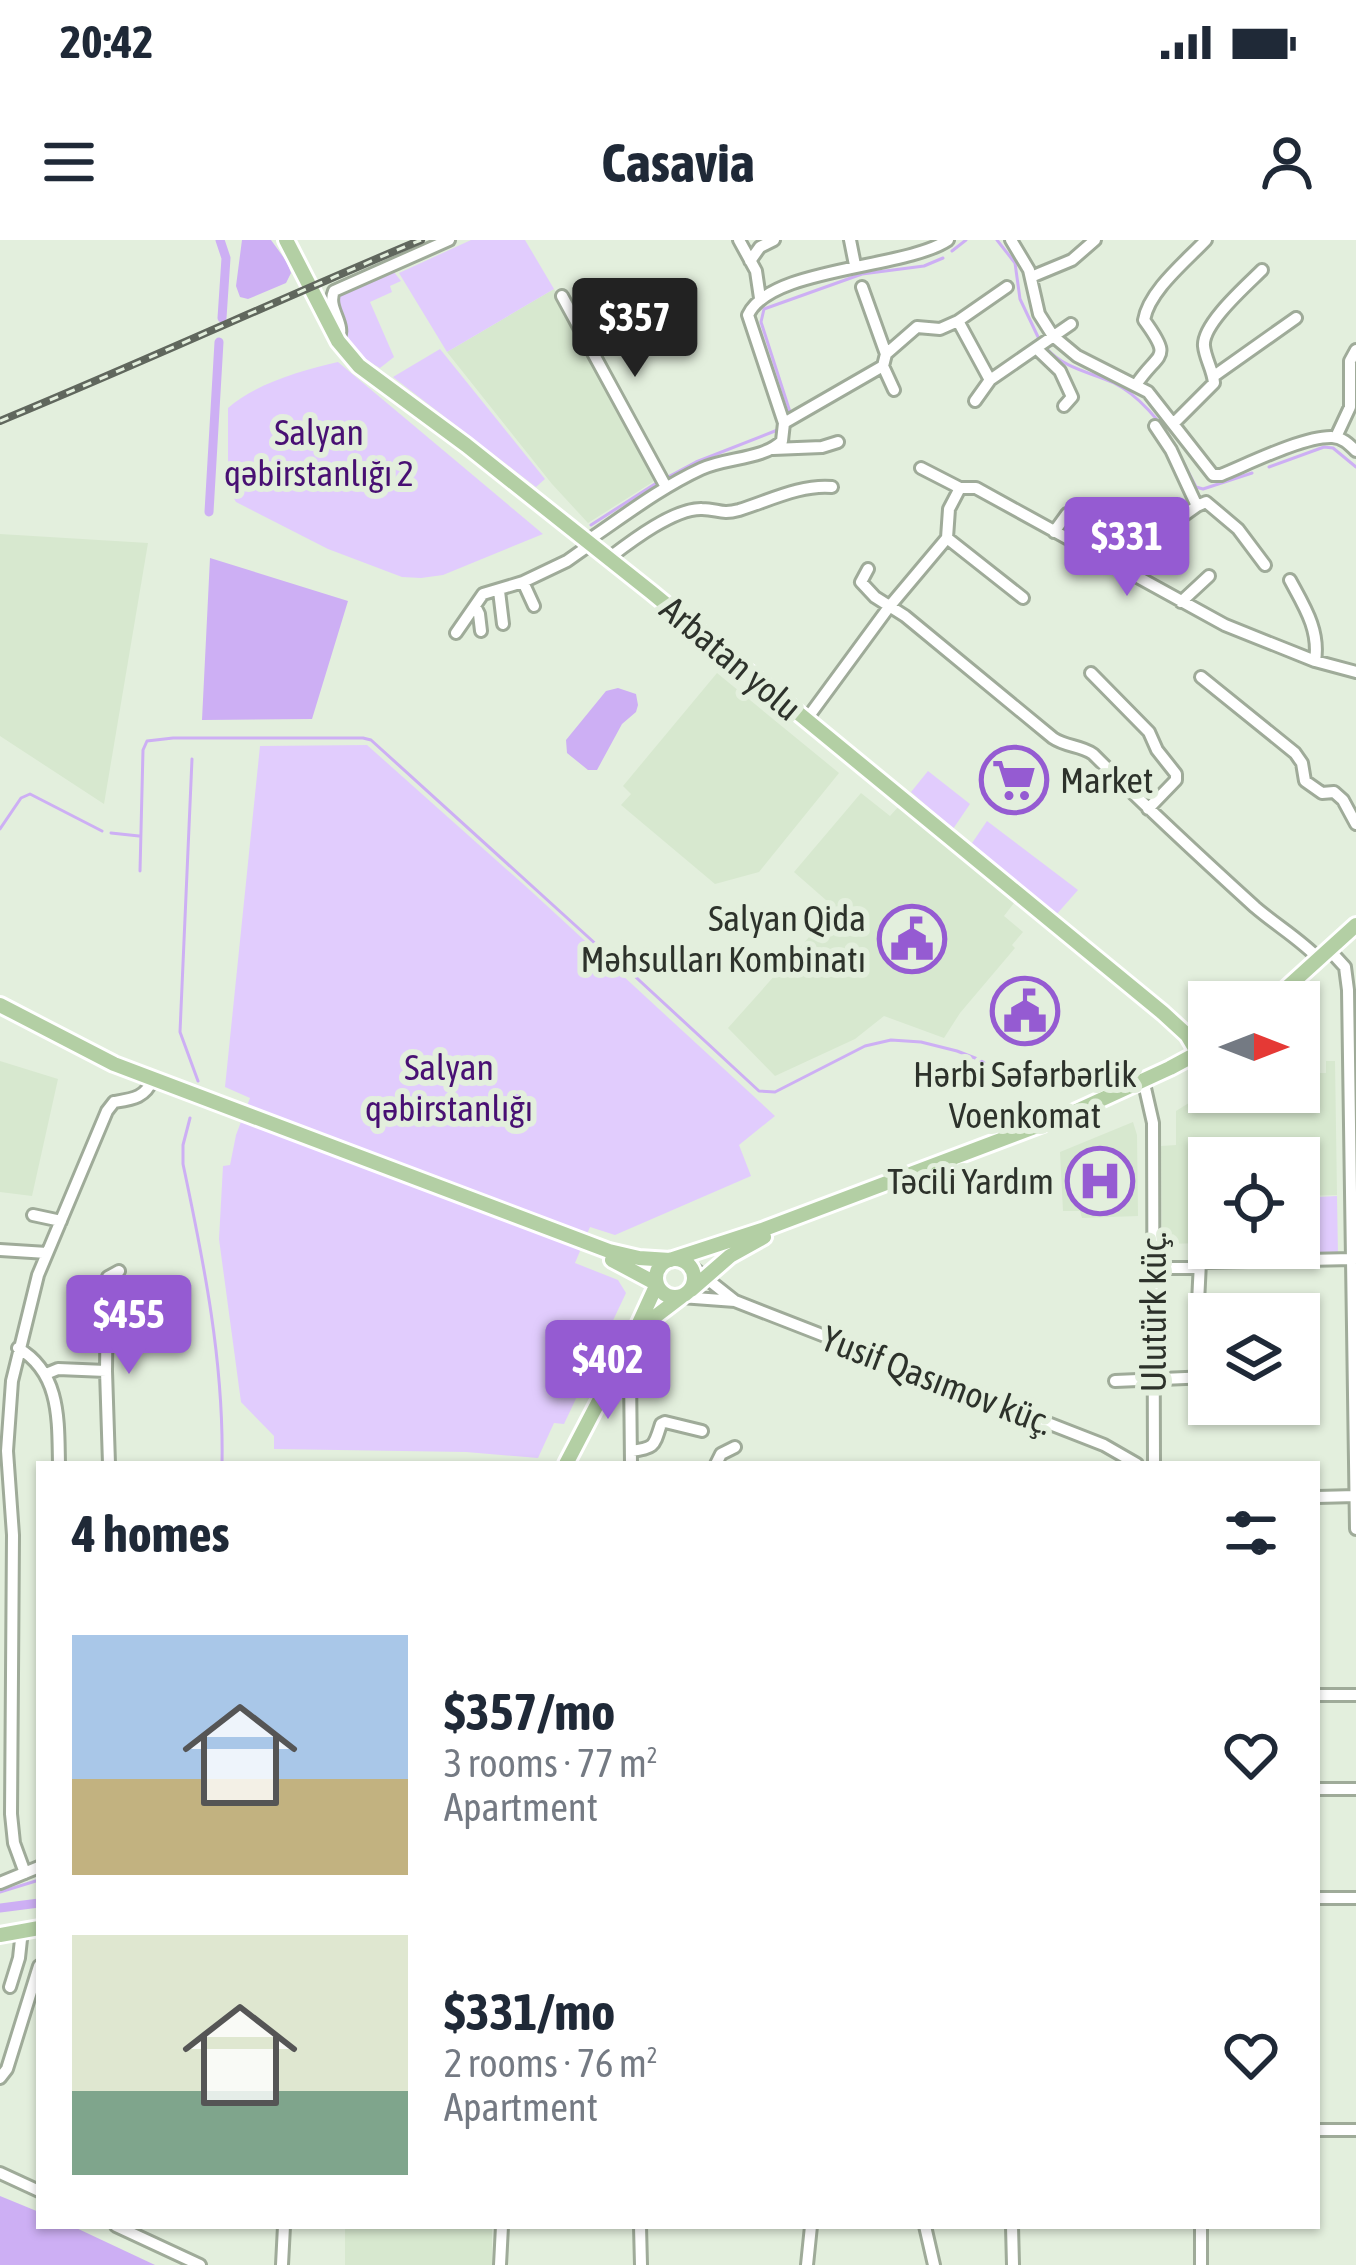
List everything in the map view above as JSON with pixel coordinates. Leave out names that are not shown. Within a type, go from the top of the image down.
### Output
[{"type":"main road","name":"Arbatan yolu","points":[[286,240],[338,341],[359,366],[609,558],[1188,1036]]},
{"type":"main road","points":[[1308,981],[1339,963],[1356,925]]},
{"type":"main road","points":[[1313,981],[1339,963],[1356,934]]},
{"type":"main road","points":[[0,1005],[152,1083],[608,1258],[657,1284],[664,1294],[686,1293]]},
{"type":"main road","points":[[0,1014],[98,1066],[609,1251],[687,1263],[694,1273],[686,1293]]},
{"type":"main road","points":[[568,1461],[657,1284],[660,1267],[670,1260],[1037,1127],[1188,1061]]},
{"type":"main road","points":[[634,1332],[730,1256],[760,1239],[1056,1127],[1145,1088],[1188,1063]]},
{"type":"main road","points":[[0,1935],[36,1928]]},
{"type":"street","points":[[338,341],[342,330],[332,305],[334,291],[449,240]]},
{"type":"street","points":[[739,240],[758,277],[760,298]]},
{"type":"street","points":[[751,261],[774,240]]},
{"type":"street","points":[[850,240],[855,266]]},
{"type":"street","points":[[1012,240],[1031,277],[1039,314],[1053,336],[1077,356],[1148,392],[1213,476],[1286,448],[1336,436],[1353,444]]},
{"type":"street","points":[[1031,277],[1080,255],[1095,240]]},
{"type":"street","points":[[1136,385],[1160,358],[1161,350],[1143,316],[1206,240]]},
{"type":"street","points":[[773,449],[782,441],[784,423],[748,315],[760,298],[855,266],[908,257],[939,243],[951,260]]},
{"type":"street","points":[[1173,424],[1211,388],[1214,376],[1204,347],[1206,334],[1262,269]]},
{"type":"street","points":[[862,287],[894,390]]},
{"type":"street","points":[[784,423],[885,360],[917,328],[940,329],[958,321],[1007,287]]},
{"type":"street","points":[[562,296],[666,487]]},
{"type":"street","points":[[1214,376],[1296,317]]},
{"type":"street","points":[[958,321],[990,380]]},
{"type":"street","points":[[975,401],[990,380],[1071,324]]},
{"type":"street","points":[[1036,349],[1064,377],[1072,397],[1064,406]]},
{"type":"street","points":[[1336,436],[1350,407],[1350,361],[1356,350]]},
{"type":"street","points":[[1155,426],[1198,506]]},
{"type":"street","points":[[456,633],[483,594],[567,561],[666,487],[714,464],[773,449],[838,442]]},
{"type":"street","points":[[921,468],[960,488],[976,488],[1250,636],[1356,672]]},
{"type":"street","points":[[609,558],[646,531],[692,511],[724,514],[813,487],[832,487]]},
{"type":"street","points":[[806,720],[947,538],[949,509],[960,488]]},
{"type":"street","points":[[1116,560],[1206,502],[1238,529],[1265,565]]},
{"type":"street","points":[[1089,509],[1106,531],[1116,560]]},
{"type":"street","points":[[1054,532],[1067,514]]},
{"type":"street","points":[[947,538],[1023,598]]},
{"type":"street","points":[[868,569],[862,585],[1053,738],[1094,754],[1281,930],[1339,963],[1348,999],[1356,1529]]},
{"type":"street","points":[[1181,602],[1209,575]]},
{"type":"street","points":[[1290,580],[1313,626],[1315,661]]},
{"type":"street","points":[[523,582],[535,606]]},
{"type":"street","points":[[499,591],[503,624]]},
{"type":"street","points":[[475,606],[481,631]]},
{"type":"street","points":[[1090,673],[1149,732],[1176,774],[1176,780],[1148,809]]},
{"type":"street","points":[[1201,677],[1295,753],[1305,781],[1318,791],[1334,792],[1356,824]]},
{"type":"street","points":[[1343,800],[1356,789]]},
{"type":"street","points":[[25,1874],[14,1844],[11,1814],[14,1535],[4,1420],[38,1275],[111,1104],[135,1099],[152,1083]]},
{"type":"street","name":"Ulutürk küç.","points":[[1145,1088],[1153,1123],[1154,1461]]},
{"type":"street","points":[[33,1215],[61,1221]]},
{"type":"street","points":[[0,1250],[47,1253]]},
{"type":"street","points":[[687,1263],[735,1301]]},
{"type":"street","points":[[1320,1263],[1354,1263]]},
{"type":"street","points":[[1152,1268],[1188,1268]]},
{"type":"street","points":[[109,1461],[108,1277],[119,1271]]},
{"type":"street","points":[[686,1293],[735,1301]]},
{"type":"street","name":"Yusif Qasımov küç.","points":[[735,1301],[1104,1445],[1132,1461]]},
{"type":"street","points":[[18,1348],[46,1374],[58,1408],[59,1461]]},
{"type":"street","points":[[619,1361],[630,1372],[631,1458],[655,1444],[665,1422],[702,1431]]},
{"type":"street","points":[[46,1374],[58,1369],[106,1371]]},
{"type":"street","points":[[1115,1381],[1188,1379]]},
{"type":"street","points":[[718,1461],[736,1447]]},
{"type":"street","points":[[1320,1497],[1356,1496]]},
{"type":"street","points":[[1320,1695],[1356,1695]]},
{"type":"street","points":[[1320,1789],[1356,1790]]},
{"type":"street","points":[[0,1882],[36,1868]]},
{"type":"street","points":[[1320,1898],[1356,1898]]},
{"type":"street","points":[[10,1987],[22,1930]]},
{"type":"street","points":[[0,2078],[7,2069],[36,1976]]},
{"type":"street","points":[[1320,2130],[1356,2130]]},
{"type":"street","points":[[0,2173],[36,2190]]},
{"type":"street","points":[[122,2229],[200,2265]]},
{"type":"street","points":[[282,2265],[284,2229]]},
{"type":"street","points":[[500,2265],[502,2229]]},
{"type":"street","points":[[640,2229],[640,2265]]},
{"type":"street","points":[[807,2265],[811,2229]]},
{"type":"street","points":[[926,2229],[934,2265]]},
{"type":"street","points":[[1012,2229],[1013,2265]]},
{"type":"street","points":[[1201,2229],[1201,2265]]},
{"type":"shaded area","points":[[242,240],[271,240],[291,273],[286,283],[248,299],[240,297],[236,286]]},
{"type":"shaded area","points":[[554,289],[656,480],[588,523],[447,352]]},
{"type":"shaded area","points":[[0,534],[148,543],[104,804],[0,736]]},
{"type":"shaded area","points":[[210,558],[348,601],[312,719],[202,720]]},
{"type":"shaded area","points":[[717,673],[839,773],[759,872],[715,884],[621,805],[631,794],[623,786]]},
{"type":"shaded area","points":[[618,688],[636,694],[636,712],[622,724],[597,770],[588,770],[567,753],[566,740],[606,691]]},
{"type":"shaded area","name":"Salyan Qida Məhsulları Kombinatı","points":[[861,793],[890,816],[899,806],[1014,903],[1004,916],[1023,932],[944,1038],[884,1016],[855,1039],[775,1076],[728,1028],[835,908],[794,872]]},
{"type":"shaded area","points":[[0,1061],[58,1079],[32,1196],[0,1192]]},
{"type":"shaded area","points":[[1326,1061],[1335,1061],[1337,1195],[1320,1195],[1320,1137],[1188,1137],[1188,1243],[1162,1244],[1161,1146],[1176,1145],[1176,1111],[1188,1104],[1188,1113],[1320,1113],[1320,1073],[1326,1073]]},
{"type":"shaded area","name":"Təcili Yardım","points":[[1133,1122],[1138,1216],[1082,1218],[1080,1211],[1063,1211],[1060,1152]]},
{"type":"shaded area","points":[[0,2196],[36,2211],[36,2229],[78,2229],[155,2265],[0,2265]]},
{"type":"shaded area","points":[[345,2229],[492,2229],[492,2265],[345,2265]]},
{"type":"green space","points":[[471,240],[525,240],[554,289],[447,352],[399,273]]},
{"type":"green space","points":[[394,272],[401,281],[390,286],[392,292],[370,302],[394,357],[380,368],[355,348],[336,302],[340,295]]},
{"type":"green space","points":[[440,349],[545,479],[536,487],[393,377]]},
{"type":"green space","name":"Salyan qəbirstanlığı 2","points":[[338,362],[543,534],[443,575],[402,577],[328,549],[236,502],[228,488],[228,408],[266,385]]},
{"type":"green space","name":"Salyan qəbirstanlığı","points":[[367,745],[775,1116],[739,1145],[751,1176],[615,1235],[590,1227],[575,1263],[618,1280],[626,1293],[564,1424],[554,1423],[538,1458],[274,1449],[274,1436],[241,1402],[219,1239],[223,1166],[230,1165],[250,1098],[225,1087],[260,746]]},
{"type":"green space","points":[[928,771],[970,804],[953,829],[911,792]]},
{"type":"green space","points":[[987,821],[1078,890],[1056,915],[970,846]]},
{"type":"green space","points":[[1337,1196],[1338,1256],[1320,1256],[1320,1197]]},
{"type":"waterway","points":[[220,240],[226,258],[222,318]]},
{"type":"waterway","points":[[952,251],[966,240]]},
{"type":"waterway","points":[[997,240],[1015,263],[1020,299],[1039,339]]},
{"type":"waterway","points":[[790,412],[761,322],[764,309],[862,274],[924,266],[943,258]]},
{"type":"waterway","points":[[209,512],[219,342]]},
{"type":"waterway","points":[[1046,348],[1132,395],[1174,446]]},
{"type":"waterway","points":[[668,477],[780,429]]},
{"type":"waterway","points":[[1269,467],[1324,447],[1333,448],[1356,467]]},
{"type":"waterway","points":[[1179,454],[1196,487],[1203,489],[1252,473]]},
{"type":"waterway","points":[[591,525],[658,482]]},
{"type":"waterway","points":[[140,871],[147,741],[363,738],[371,740],[598,946]]},
{"type":"waterway","points":[[192,759],[180,1032],[198,1081]]},
{"type":"waterway","points":[[0,829],[21,798],[30,794],[102,831]]},
{"type":"waterway","points":[[111,833],[139,836]]},
{"type":"waterway","points":[[614,957],[759,1091],[775,1092],[865,1046],[891,1040],[957,1051],[1040,1083],[1073,1080]]},
{"type":"waterway","points":[[190,1118],[183,1164],[216,1351],[222,1461]]},
{"type":"waterway","points":[[0,1892],[36,1881]]},
{"type":"waterway","points":[[0,1908],[36,1903]]},
{"type":"railway","points":[[0,421],[421,240]]},
{"type":"place","name":"Market","points":[[1014,780]]},
{"type":"place","name":"Salyan Qida Məhsulları Kombinatı","points":[[912,939]]},
{"type":"place","name":"Hərbi Səfərbərlik Voenkomat","points":[[1025,1011]]},
{"type":"place","name":"Təcili Yardım","points":[[1100,1181]]}]
